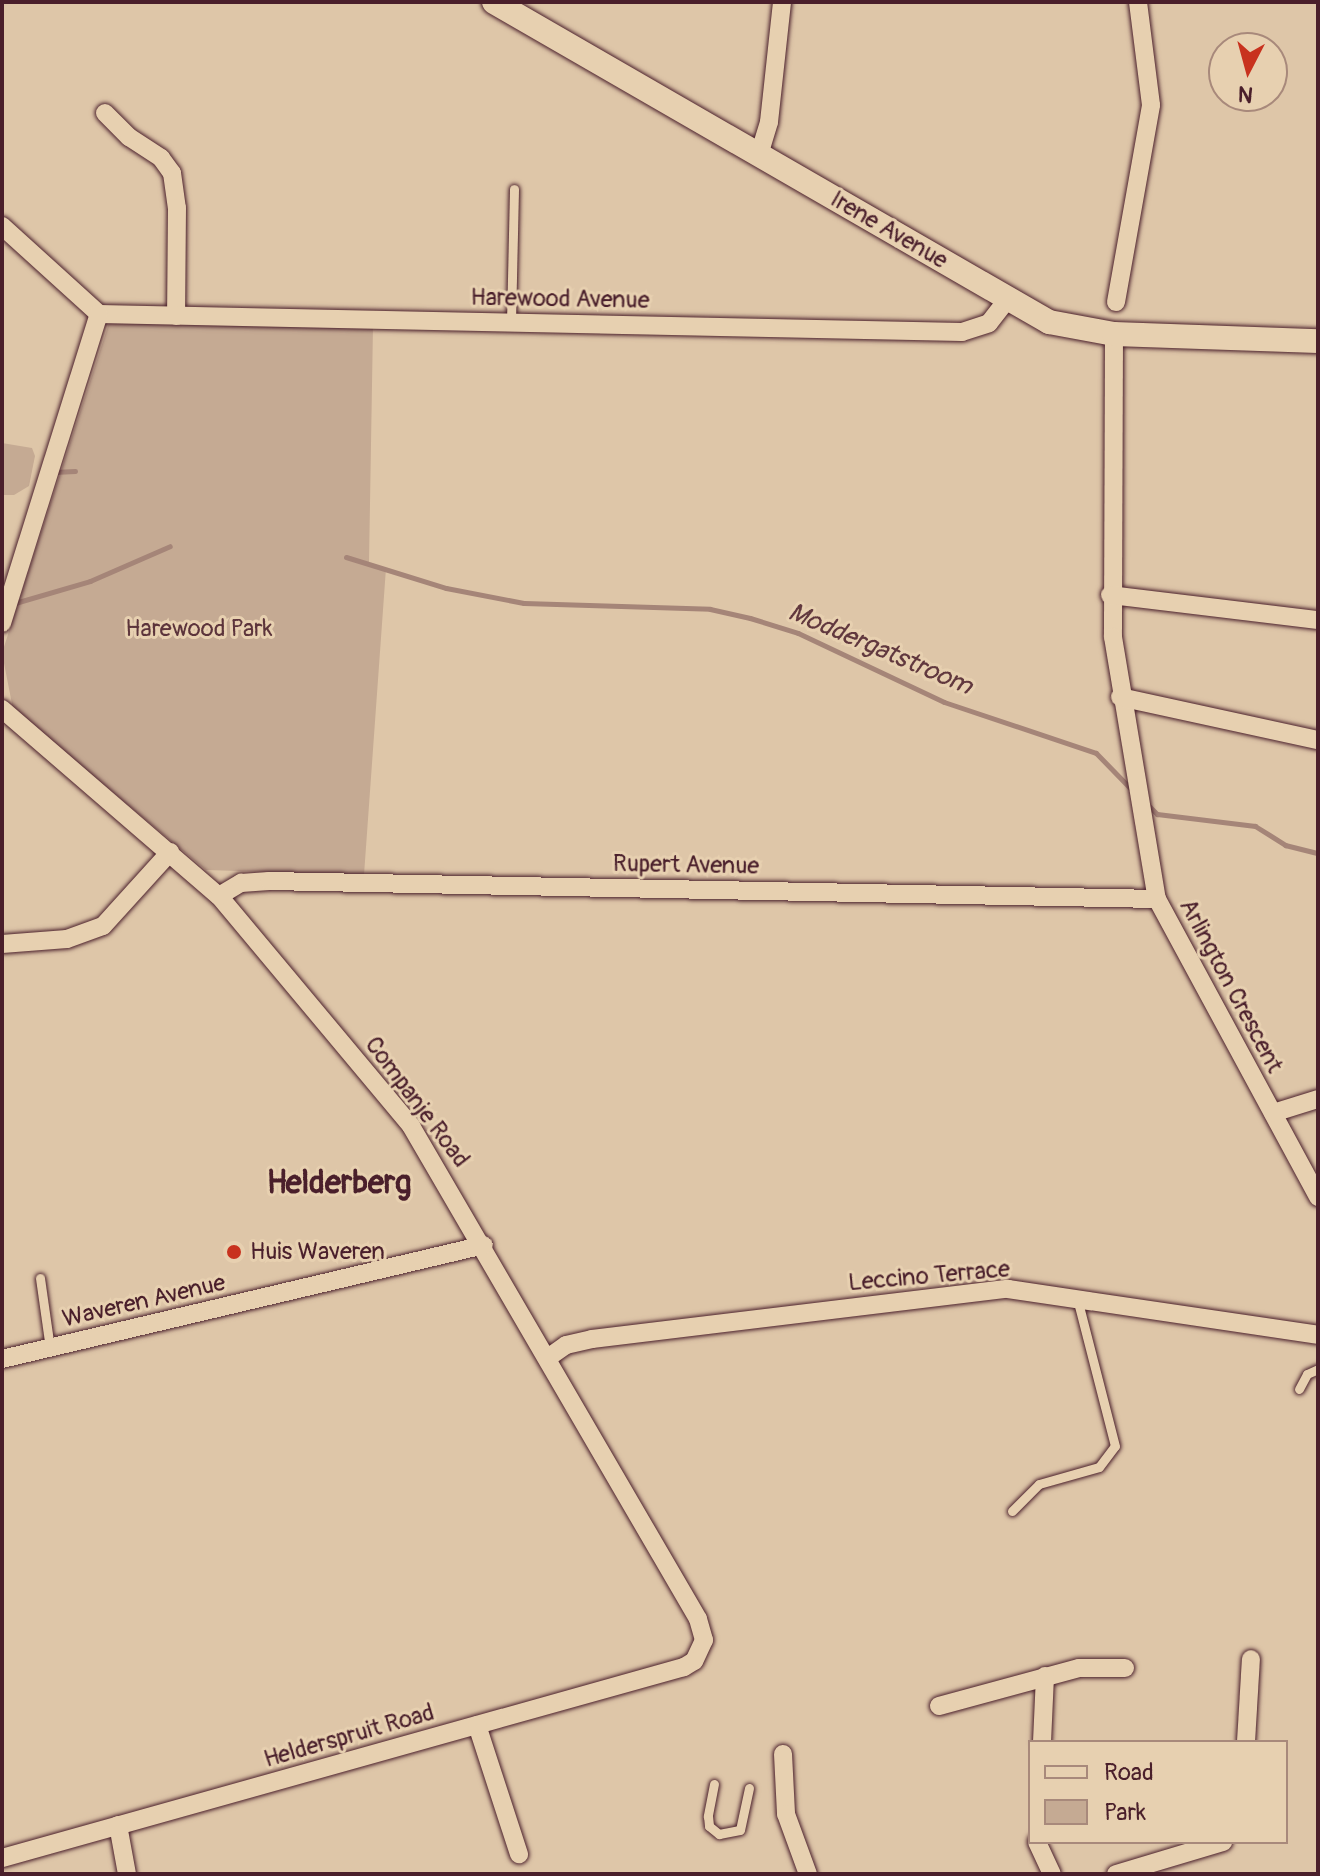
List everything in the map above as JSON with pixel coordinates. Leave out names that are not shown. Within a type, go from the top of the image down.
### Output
[{"type":"street","name":"Irene Avenue","points":[[494,2],[1061,327],[1114,334],[1318,341]]},
{"type":"street","points":[[759,155],[769,122],[782,2]]},
{"type":"street","points":[[1116,302],[1151,105],[1138,2]]},
{"type":"street","points":[[105,113],[129,137],[161,158],[172,173],[177,208],[176,316]]},
{"type":"street","points":[[2,226],[99,314],[2,623]]},
{"type":"street","name":"Harewood Avenue","points":[[99,314],[962,332],[989,323],[1008,299]]},
{"type":"street","name":"Arlington Crescent","points":[[1114,334],[1110,595],[1120,697],[1157,899],[1318,1197]]},
{"type":"street","points":[[1110,595],[1318,620]]},
{"type":"street","points":[[1120,697],[1318,740]]},
{"type":"street","name":"Companje Road","points":[[2,709],[219,896],[411,1126],[484,1245],[698,1619],[701,1650]]},
{"type":"street","points":[[2,944],[67,939],[103,926],[170,852]]},
{"type":"street","name":"Rupert Avenue","points":[[219,896],[241,883],[269,881],[1157,899]]},
{"type":"street","points":[[1273,1113],[1318,1099]]},
{"type":"street","name":"Waveren Avenue","points":[[2,1359],[484,1245]]},
{"type":"street","name":"Leccino Terrace","points":[[549,1357],[566,1345],[592,1339],[1008,1289],[1318,1335]]},
{"type":"street","name":"Helderspruit Road","points":[[2,1858],[684,1667],[701,1650]]},
{"type":"street","points":[[1246,1740],[1251,1659]]},
{"type":"street","points":[[939,1706],[1045,1676],[1094,1666],[1125,1668]]},
{"type":"street","points":[[1042,1740],[1045,1676]]},
{"type":"street","points":[[477,1725],[519,1854]]},
{"type":"street","points":[[783,1754],[791,1834],[808,1874]]},
{"type":"street","points":[[118,1825],[127,1874]]},
{"type":"street","points":[[1038,1844],[1052,1874]]},
{"type":"street","points":[[1122,1873],[1216,1844]]},
{"type":"lane","points":[[511,322],[514,189]]},
{"type":"lane","points":[[40,1278],[50,1348]]},
{"type":"lane","points":[[1012,1511],[1039,1484],[1099,1467],[1115,1446],[1077,1298]]},
{"type":"lane","points":[[1299,1389],[1307,1374],[1318,1369]]},
{"type":"lane","points":[[714,1784],[709,1826],[719,1834],[740,1830],[749,1788]]},
{"type":"green space","name":"Harewood Park","points":[[109,323],[373,326],[369,563],[386,568],[364,875],[206,870],[13,709],[2,653]]},
{"type":"green space","points":[[2,443],[32,448],[35,456],[29,486],[14,495],[2,495]]},
{"type":"waterway","points":[[54,472],[75,471]]},
{"type":"waterway","points":[[15,603],[90,581],[170,546]]},
{"type":"waterway","name":"Moddergatstroom","points":[[346,557],[446,588],[524,603],[710,609],[750,618],[798,633],[944,702],[1096,753],[1132,790]]},
{"type":"waterway","name":"Moddergatstroom","points":[[1148,805],[1157,814],[1255,826],[1285,845],[1318,853]]},
{"type":"place","name":"Huis Waveren","points":[[234,1252]]},
{"type":"district","name":"Helderberg","points":[[339,1183]]}]
